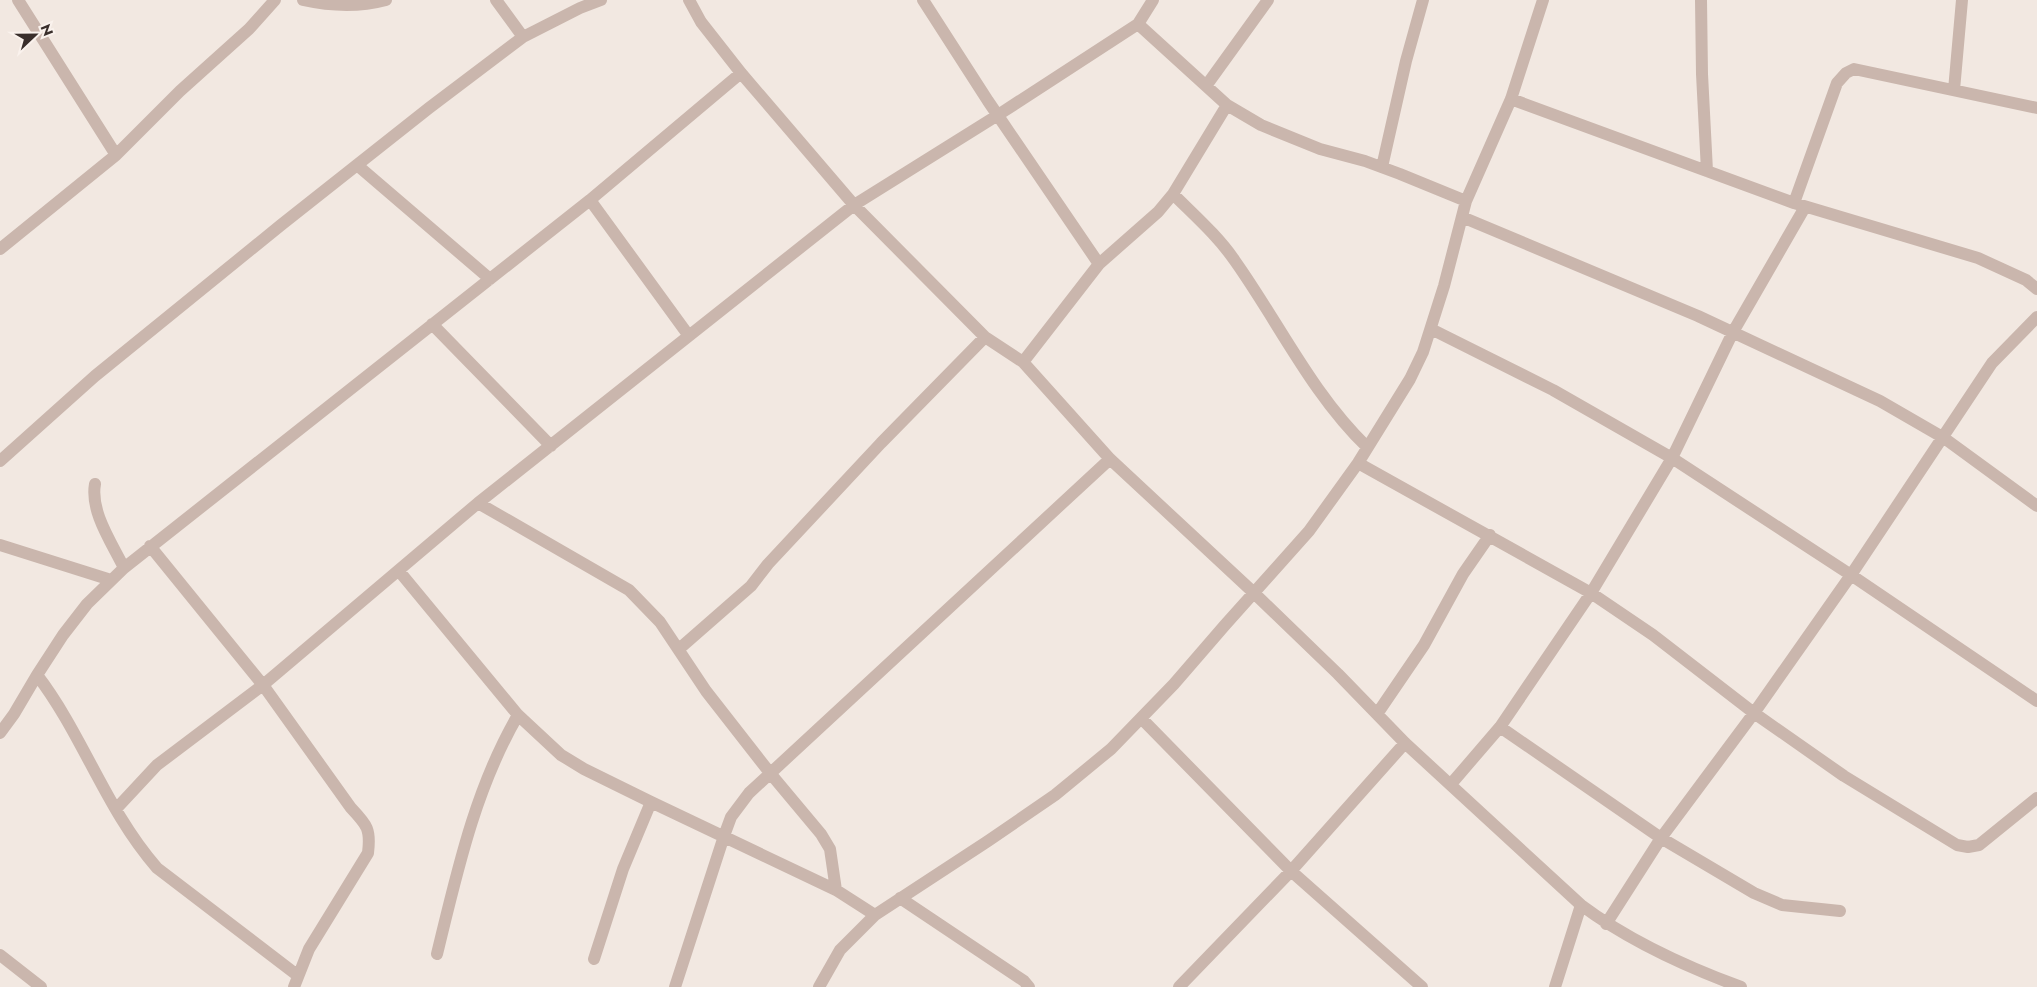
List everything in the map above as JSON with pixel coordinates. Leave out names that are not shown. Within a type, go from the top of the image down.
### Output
[{"type":"street","points":[[18,0],[116,155]]},
{"type":"street","points":[[0,248],[116,155],[180,91],[250,30],[275,0]]},
{"type":"street","points":[[303,0],[321,4],[369,4],[386,0]]},
{"type":"street","points":[[496,0],[523,37]]},
{"type":"street","points":[[0,461],[95,376],[357,165],[523,37],[580,8],[601,0]]},
{"type":"street","points":[[689,0],[701,22],[741,73],[854,205],[985,337],[1023,362],[1110,459],[1253,592],[1405,743],[1581,905],[1606,924],[1633,940],[1702,973],[1741,987]]},
{"type":"street","points":[[923,0],[1099,264]]},
{"type":"street","points":[[116,809],[157,765],[263,685],[478,503],[854,205],[1138,24],[1153,0]]},
{"type":"street","points":[[1206,86],[1268,0]]},
{"type":"street","points":[[1382,167],[1406,61],[1423,0]]},
{"type":"street","points":[[819,987],[840,950],[875,915],[1055,795],[1110,749],[1174,684],[1253,592],[1309,531],[1358,463],[1424,352],[1466,201],[1511,98],[1543,0]]},
{"type":"street","points":[[1701,0],[1702,74],[1707,171]]},
{"type":"street","points":[[1954,90],[1962,0]]},
{"type":"street","points":[[1138,24],[1227,105],[1261,125],[1320,148],[1382,167],[1466,201]]},
{"type":"street","points":[[1451,784],[1500,727],[1591,593],[1672,458],[1733,332],[1799,205],[1837,83],[1846,73],[1854,69],[2037,108]]},
{"type":"street","points":[[0,733],[14,714],[63,635],[87,604],[124,568],[590,200],[741,73]]},
{"type":"street","points":[[1511,98],[1799,205],[1978,258],[2026,280],[2037,289]]},
{"type":"street","points":[[1023,362],[1099,264],[1158,212],[1173,194],[1227,105]]},
{"type":"street","points":[[357,165],[490,279]]},
{"type":"street","points":[[1173,194],[1235,260],[1285,340],[1330,405],[1367,447]]},
{"type":"street","points":[[590,200],[689,336]]},
{"type":"street","points":[[1462,217],[1733,332],[1880,400],[1944,438],[2037,506]]},
{"type":"street","points":[[1606,924],[1661,838],[1754,713],[1851,576],[1992,364],[2037,317]]},
{"type":"street","points":[[432,324],[551,446]]},
{"type":"street","points":[[1431,329],[1553,390],[1672,458],[2037,701]]},
{"type":"street","points":[[679,649],[751,586],[768,564],[881,443],[985,337]]},
{"type":"street","points":[[675,987],[724,836],[732,817],[750,794],[770,773],[1110,459]]},
{"type":"street","points":[[1358,463],[1591,593],[1654,635],[1754,713],[1844,776],[1957,845],[1968,847],[1979,845],[2037,798]]},
{"type":"street","points":[[95,484],[93,492],[95,504],[124,568]]},
{"type":"street","points":[[478,503],[629,590],[660,622],[706,691],[770,773],[821,834],[830,849],[836,890]]},
{"type":"street","points":[[1377,714],[1424,645],[1463,574],[1490,535]]},
{"type":"street","points":[[0,545],[111,580]]},
{"type":"street","points":[[37,675],[78,739],[116,809],[141,850],[156,868],[296,981],[309,949],[368,854],[370,836],[363,821],[351,808],[263,685],[150,546]]},
{"type":"street","points":[[399,571],[518,715],[561,755],[584,769],[650,802],[836,890],[875,915]]},
{"type":"street","points":[[436,954],[459,866],[483,786],[505,737],[518,715]]},
{"type":"street","points":[[1142,718],[1291,872],[1422,987]]},
{"type":"street","points":[[1500,727],[1661,838],[1754,893],[1782,905],[1840,911]]},
{"type":"street","points":[[1179,987],[1291,872],[1405,743]]},
{"type":"street","points":[[594,959],[623,869],[650,802]]},
{"type":"street","points":[[900,898],[1024,981],[1029,987]]},
{"type":"street","points":[[1555,987],[1581,905]]},
{"type":"street","points":[[0,955],[41,987]]}]
